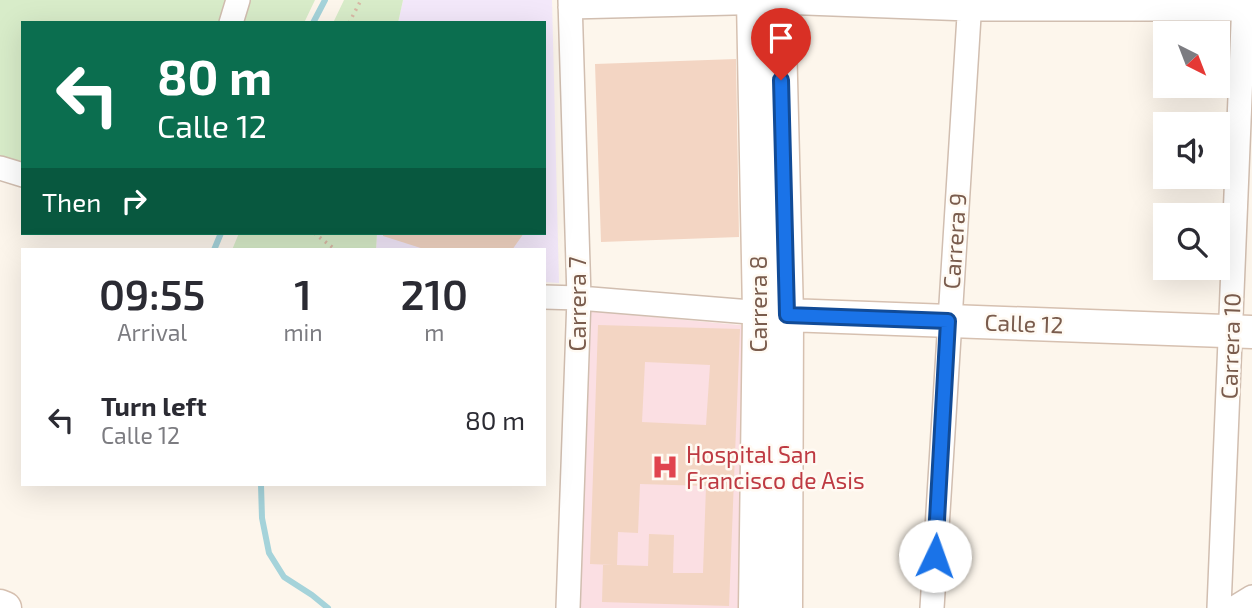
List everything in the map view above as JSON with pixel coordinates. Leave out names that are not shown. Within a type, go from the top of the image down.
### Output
[{"type":"main road","name":"Carrera 8","points":[[766,1],[773,314],[786,608]]},
{"type":"main road","name":"Carrera 8","points":[[755,608],[773,314]]},
{"type":"main road","name":"Calle 12","points":[[773,314],[1241,331]]},
{"type":"street","points":[[231,21],[238,0]]},
{"type":"street","points":[[570,3],[766,1],[1246,6]]},
{"type":"street","name":"Carrera 7","points":[[568,608],[579,298],[570,3]]},
{"type":"street","name":"Carrera 9","points":[[932,608],[970,4]]},
{"type":"street","name":"Carrera 10","points":[[1219,608],[1241,331],[1246,6]]},
{"type":"street","points":[[0,168],[21,174]]},
{"type":"street","name":"Calle 12","points":[[546,297],[773,314]]},
{"type":"street","points":[[1234,608],[1252,597]]},
{"type":"path","points":[[350,21],[362,0]]},
{"type":"path","points":[[317,235],[334,248]]},
{"type":"shaded area","points":[[403,0],[552,0],[559,283],[546,282],[546,248],[376,248],[377,235],[546,235],[546,21],[398,21]]},
{"type":"shaded area","name":"Hospital San Francisco de Asis","points":[[590,311],[750,326],[743,608],[576,608]]},
{"type":"green space","points":[[0,0],[226,0],[220,21],[21,21],[21,165],[0,159]]},
{"type":"green space","points":[[248,0],[315,0],[305,21],[242,21]]},
{"type":"green space","points":[[344,0],[403,0],[398,21],[334,21]]},
{"type":"green space","points":[[238,235],[377,235],[376,248],[233,248]]},
{"type":"building","points":[[736,59],[739,237],[601,242],[595,64]]},
{"type":"building","points":[[523,235],[513,248],[421,248],[383,236]]},
{"type":"building","name":"Hospital San Francisco de Asis","points":[[598,325],[740,329],[729,606],[602,602],[603,565],[613,565],[590,564]],"holes":[[[645,362],[710,365],[706,425],[642,422]],[[640,484],[706,486],[703,573],[673,573],[674,535],[649,534],[648,566],[617,565],[618,532],[638,533]]]},
{"type":"waterway","points":[[314,21],[325,0]]},
{"type":"waterway","points":[[215,248],[220,235]]},
{"type":"waterway","points":[[261,486],[262,518],[269,553],[284,577],[328,608]]},
{"type":"place","name":"Hospital San Francisco de Asis","points":[[665,467]]},
{"type":"route","points":[[781,80],[787,315],[948,321],[935,556]]}]
